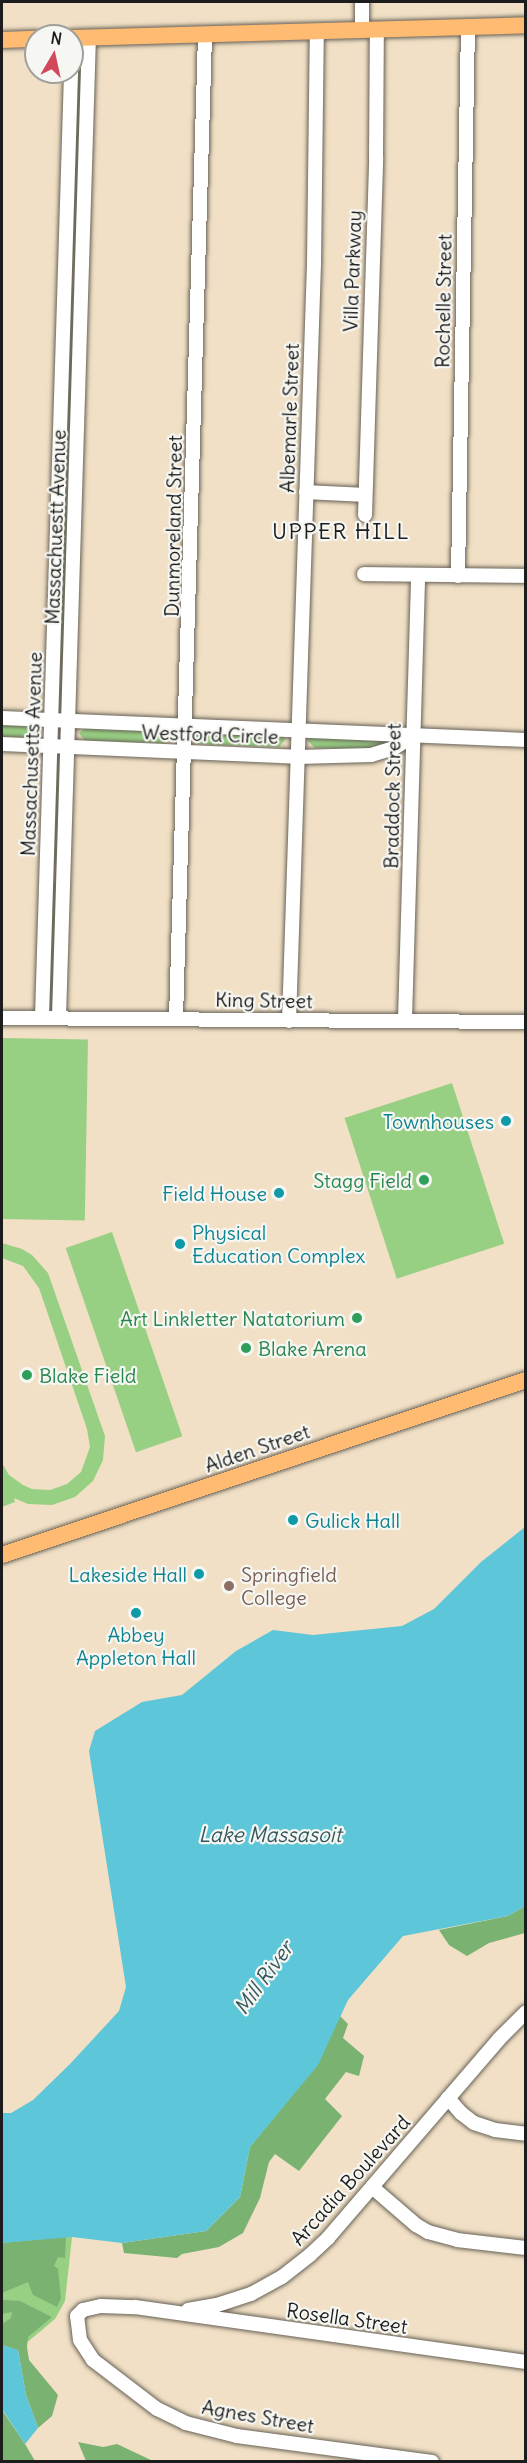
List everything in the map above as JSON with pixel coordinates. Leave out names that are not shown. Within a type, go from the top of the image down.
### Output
[{"type":"main road","points":[[84,37],[525,25]]},
{"type":"main road","points":[[2,40],[24,39]]},
{"type":"main road","name":"Alden Street","points":[[2,1555],[525,1380]]},
{"type":"street","name":"Villa Parkway","points":[[362,2],[369,30],[376,157],[365,515]]},
{"type":"street","name":"Rochelle Street","points":[[458,576],[468,27]]},
{"type":"street","name":"Albemarle Street","points":[[289,1021],[318,89],[317,32]]},
{"type":"street","name":"Dunmoreland Street","points":[[176,1018],[186,752],[205,35]]},
{"type":"street","name":"Massachusetts Avenue","points":[[42,1017],[71,84]]},
{"type":"street","name":"Massachuestt Avenue","points":[[58,1017],[82,275],[80,84]]},
{"type":"street","points":[[65,274],[82,275]]},
{"type":"street","points":[[58,492],[75,493]]},
{"type":"street","points":[[306,492],[365,495]]},
{"type":"street","points":[[364,574],[525,576]]},
{"type":"street","name":"Braddock Street","points":[[405,1019],[418,575]]},
{"type":"street","name":"Westford Circle","points":[[2,718],[525,740]]},
{"type":"street","name":"Westford Circle","points":[[2,744],[51,748],[297,757],[371,755],[394,748],[413,736]]},
{"type":"street","name":"Massachusetts Avenue","points":[[47,872],[64,873]]},
{"type":"street","name":"King Street","points":[[2,1018],[176,1018],[289,1021],[405,1019],[525,1022]]},
{"type":"street","name":"Arcadia Boulevard","points":[[165,2311],[217,2305],[272,2283],[301,2264],[328,2238],[525,2012]]},
{"type":"street","points":[[448,2098],[461,2113],[474,2123],[495,2130],[525,2134]]},
{"type":"street","points":[[372,2187],[416,2225],[428,2232],[457,2240],[525,2248]]},
{"type":"street","name":"Agnes Street","points":[[165,2311],[121,2306],[83,2310],[77,2316],[77,2334],[87,2353],[106,2371],[157,2409],[195,2426],[237,2436],[432,2462]]},
{"type":"street","name":"Rosella Street","points":[[165,2311],[525,2362]]},
{"type":"green space","points":[[76,84],[81,84],[75,258],[71,256]]},
{"type":"green space","points":[[71,286],[76,289],[68,479],[65,477]]},
{"type":"green space","points":[[65,506],[69,508],[63,709],[60,710]]},
{"type":"green space","points":[[2,725],[38,727],[39,737],[36,739],[2,738]]},
{"type":"green space","points":[[86,728],[169,732],[173,739],[165,743],[85,741],[79,733]]},
{"type":"green space","points":[[196,732],[284,736],[285,740],[279,747],[198,744],[194,740]]},
{"type":"green space","points":[[311,736],[400,741],[367,749],[315,748],[308,741]]},
{"type":"green space","points":[[59,756],[59,863],[56,865],[53,863],[56,758]]},
{"type":"green space","points":[[52,883],[58,884],[52,1003],[49,1001]]},
{"type":"green space","points":[[2,1038],[88,1040],[85,1220],[2,1219]]},
{"type":"green space","name":"Stagg Field","points":[[452,1083],[504,1244],[397,1279],[345,1118]]},
{"type":"green space","points":[[112,1232],[182,1436],[136,1452],[66,1248]]},
{"type":"green space","points":[[2,1243],[22,1249],[32,1255],[48,1273],[105,1436],[103,1460],[93,1481],[75,1497],[52,1505],[28,1504],[14,1498],[15,1502],[2,1507],[2,1463],[9,1475],[23,1485],[32,1489],[50,1490],[67,1484],[81,1472],[90,1447],[87,1429],[39,1288],[23,1266],[2,1258]]},
{"type":"green space","points":[[525,1906],[525,1933],[489,1943],[467,1956],[449,1945],[439,1930],[508,1916]]},
{"type":"green space","points":[[340,2016],[348,2024],[343,2038],[364,2056],[359,2076],[346,2072],[325,2099],[342,2116],[299,2171],[275,2154],[269,2162],[260,2198],[243,2233],[219,2247],[182,2254],[177,2258],[124,2253],[122,2243],[206,2231],[240,2197],[250,2147],[317,2065]]},
{"type":"green space","points":[[66,2237],[65,2258],[58,2257],[54,2266],[58,2269],[61,2298],[57,2307],[33,2295],[28,2282],[2,2293],[2,2243]]},
{"type":"green space","points":[[72,2237],[65,2301],[55,2319],[18,2350],[2,2345],[2,2239]]},
{"type":"green space","points":[[2,2300],[20,2301],[52,2317],[28,2337],[29,2360],[58,2395],[52,2416],[38,2428],[26,2395],[18,2350],[2,2345],[2,2324],[11,2318],[12,2312],[2,2314]]},
{"type":"green space","points":[[2,2410],[25,2444],[35,2461],[2,2461]]},
{"type":"green space","points":[[78,2442],[103,2447],[117,2444],[153,2461],[86,2461]]},
{"type":"water","name":"Lake Massasoit","points":[[525,1527],[525,1906],[508,1916],[403,1936],[348,2000],[318,2065],[250,2147],[240,2197],[206,2231],[122,2243],[72,2237],[2,2243],[2,2113],[11,2113],[33,2100],[70,2064],[119,2011],[126,1987],[89,1751],[95,1731],[142,1702],[182,1695],[236,1651],[273,1630],[313,1635],[402,1626],[434,1609],[481,1562]]},
{"type":"water","points":[[2,2345],[18,2350],[26,2395],[38,2428],[25,2444],[2,2409]]},
{"type":"place","name":"Townhouses","points":[[506,1121]]},
{"type":"place","name":"Stagg Field","points":[[424,1180]]},
{"type":"place","name":"Field House","points":[[279,1193]]},
{"type":"place","name":"Physical Education Complex","points":[[180,1244]]},
{"type":"place","name":"Art Linkletter Natatorium","points":[[357,1318]]},
{"type":"place","name":"Blake Arena","points":[[246,1348]]},
{"type":"place","name":"Blake Field","points":[[27,1375]]},
{"type":"place","name":"Gulick Hall","points":[[293,1520]]},
{"type":"place","name":"Lakeside Hall","points":[[199,1574]]},
{"type":"place","name":"Springfield College","points":[[229,1586]]},
{"type":"place","name":"Abbey Appleton Hall","points":[[136,1613]]},
{"type":"district","name":"UPPER HILL","points":[[341,532]]},
{"type":"water label","name":"Mill River","points":[[264,1978]]}]
